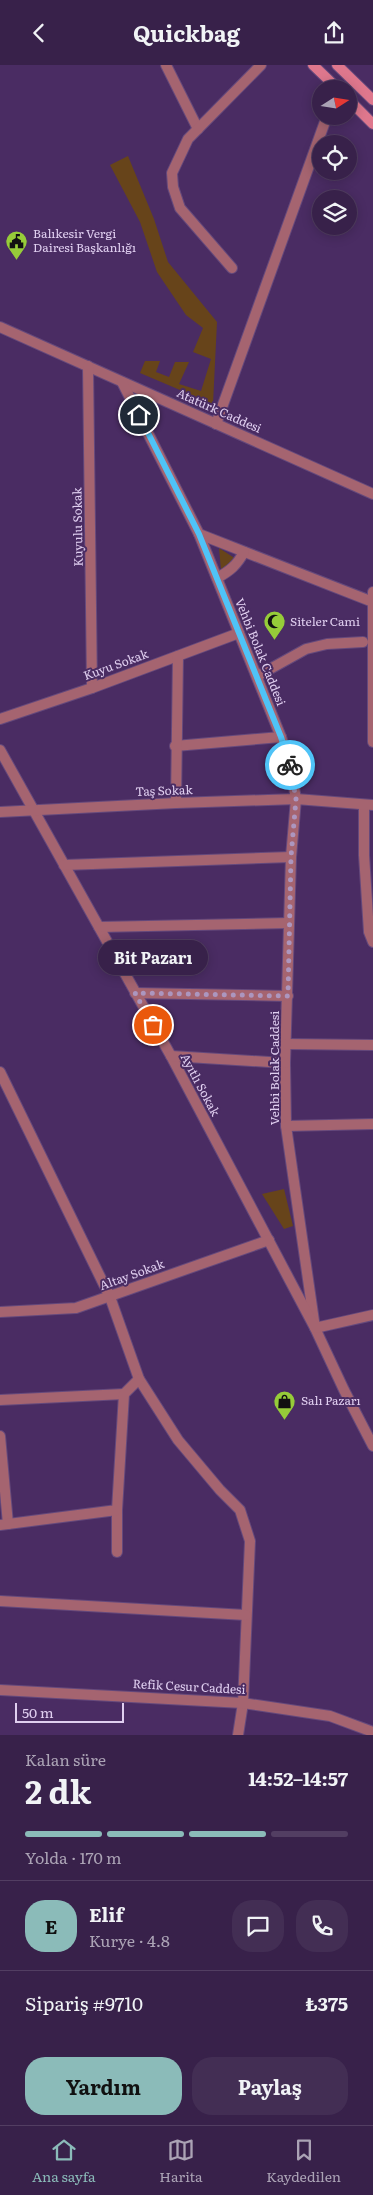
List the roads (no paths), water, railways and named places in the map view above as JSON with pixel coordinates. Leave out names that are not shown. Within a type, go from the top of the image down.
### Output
[{"type":"main road","points":[[313,65],[328,80]]},
{"type":"main road","points":[[337,65],[373,101]]},
{"type":"main road","points":[[358,109],[373,123]]},
{"type":"street","points":[[166,65],[198,129]]},
{"type":"street","points":[[232,268],[180,208],[172,187],[172,173],[188,139],[261,65]]},
{"type":"street","points":[[216,424],[324,125]]},
{"type":"street","name":"Atatürk Caddesi","points":[[0,327],[373,494]]},
{"type":"street","name":"Kuyulu Sokak","points":[[88,366],[92,687]]},
{"type":"street","name":"Vehbi Bolak Caddesi","points":[[122,382],[199,534],[281,737],[290,764],[296,799],[291,857],[286,1044],[286,1126],[316,1328],[344,1390],[373,1446]]},
{"type":"street","points":[[199,534],[373,598],[373,742]]},
{"type":"street","points":[[217,577],[232,569],[244,552]]},
{"type":"street","name":"Kuyu Sokak","points":[[0,719],[239,633]]},
{"type":"street","points":[[261,675],[312,647],[363,642]]},
{"type":"street","points":[[176,803],[175,746],[178,656]]},
{"type":"street","points":[[175,746],[281,737]]},
{"type":"street","name":"Ayıtlı Sokak","points":[[0,750],[99,927],[316,1328]]},
{"type":"street","name":"Taş Sokak","points":[[0,812],[33,809],[296,799],[368,805]]},
{"type":"street","points":[[368,805],[364,855],[369,932],[373,942]]},
{"type":"street","points":[[64,865],[291,857]]},
{"type":"street","points":[[99,927],[289,923]]},
{"type":"street","points":[[135,993],[288,996]]},
{"type":"street","points":[[286,1044],[373,1045]]},
{"type":"street","points":[[170,1057],[286,1063]]},
{"type":"street","points":[[0,1072],[3,1083],[110,1297],[139,1379],[178,1440],[220,1490],[240,1510],[250,1541],[243,1703],[238,1735]]},
{"type":"street","points":[[286,1126],[373,1124]]},
{"type":"street","name":"Altay Sokak","points":[[0,1312],[76,1308],[269,1240]]},
{"type":"street","points":[[316,1328],[373,1315]]},
{"type":"street","points":[[117,1551],[116,1511],[124,1394],[139,1379]]},
{"type":"street","points":[[0,1400],[124,1394]]},
{"type":"street","points":[[0,1436],[4,1525],[116,1511]]},
{"type":"street","points":[[0,1601],[246,1615]]},
{"type":"street","name":"Refik Cesur Caddesi","points":[[0,1689],[243,1703],[330,1716],[373,1732]]},
{"type":"place","name":"Balıkesir Vergi Dairesi Başkanlığı","points":[[17,260]]},
{"type":"place","name":"Siteler Cami","points":[[274,641]]},
{"type":"place","name":"Bit Pazarı","points":[[153,1025]]},
{"type":"place","name":"Salı Pazarı","points":[[285,1420]]}]
